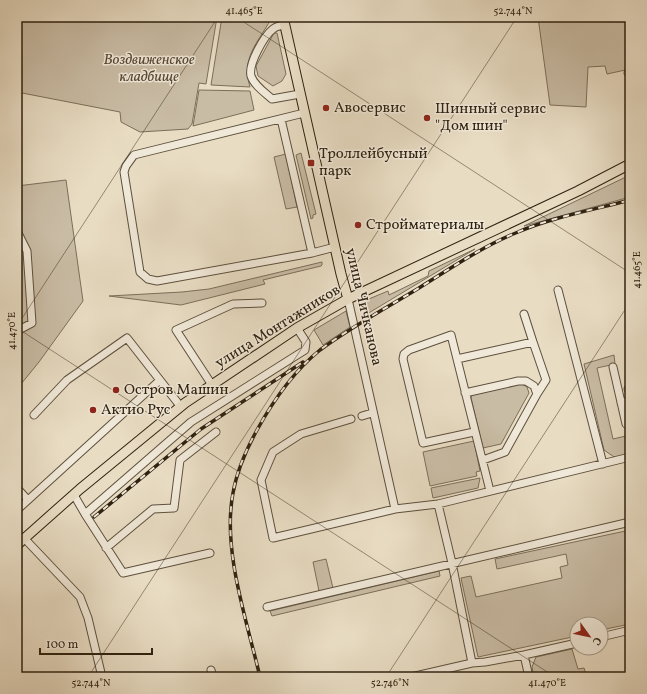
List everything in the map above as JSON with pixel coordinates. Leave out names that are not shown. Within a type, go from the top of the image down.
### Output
[{"type":"main road","name":"улица Чичканова","points":[[283,21],[348,299]]},
{"type":"main road","name":"улица Монтажников","points":[[17,545],[74,495],[181,407],[298,328],[348,299],[578,192],[630,164]]},
{"type":"lane","points":[[283,21],[271,30],[263,40],[250,68],[251,76],[258,86],[272,99],[300,94]]},
{"type":"lane","points":[[304,113],[134,155],[129,161],[124,172],[140,272],[148,279],[157,281],[312,253],[335,247]]},
{"type":"lane","points":[[281,119],[312,253]]},
{"type":"lane","points":[[17,232],[27,251],[32,323],[17,331]]},
{"type":"lane","points":[[558,290],[603,464]]},
{"type":"lane","name":"улица Чичканова","points":[[348,299],[372,413],[395,509]]},
{"type":"lane","points":[[212,385],[176,330],[233,304],[262,303]]},
{"type":"lane","points":[[483,460],[505,452],[546,380],[524,314]]},
{"type":"lane","points":[[85,514],[191,422],[304,350],[306,342],[298,328]]},
{"type":"lane","points":[[474,432],[423,444],[403,359],[404,354],[409,350],[451,335],[474,432],[483,460],[490,491]]},
{"type":"lane","points":[[34,415],[67,380],[127,338],[181,407]]},
{"type":"lane","points":[[457,359],[533,342]]},
{"type":"lane","points":[[613,367],[626,424]]},
{"type":"lane","points":[[17,510],[160,380]]},
{"type":"lane","points":[[465,393],[518,381],[530,383],[534,386],[537,394]]},
{"type":"lane","points":[[621,403],[630,401]]},
{"type":"lane","points":[[362,416],[372,413]]},
{"type":"lane","points":[[351,419],[301,434],[273,452],[261,480],[273,538],[395,509],[438,504],[630,457]]},
{"type":"lane","points":[[106,548],[154,509],[174,508],[180,460],[216,432]]},
{"type":"lane","points":[[17,488],[28,500]]},
{"type":"lane","points":[[74,495],[123,573],[210,553]]},
{"type":"lane","points":[[438,504],[452,563],[472,663]]},
{"type":"lane","points":[[267,607],[630,522]]},
{"type":"lane","points":[[24,538],[80,597],[88,618],[102,677]]},
{"type":"lane","points":[[609,635],[630,630]]},
{"type":"lane","points":[[411,677],[472,663],[524,655],[569,645]]},
{"type":"lane","points":[[524,655],[529,677]]},
{"type":"green space","name":"Воздвиженское кладбище","points":[[17,17],[217,17],[206,84],[199,83],[192,124],[188,129],[140,132],[121,122],[120,112],[17,92]]},
{"type":"green space","points":[[222,17],[271,17],[249,59],[248,77],[250,87],[211,85]]},
{"type":"green space","points":[[538,17],[630,17],[630,69],[607,74],[605,66],[588,67],[586,107],[550,105]]},
{"type":"green space","points":[[274,33],[277,33],[286,74],[282,81],[273,86],[258,76],[256,66]]},
{"type":"green space","points":[[199,90],[250,91],[254,110],[193,126]]},
{"type":"green space","points":[[301,153],[316,214],[313,215],[313,218],[311,219],[296,155]]},
{"type":"green space","points":[[286,154],[297,207],[286,209],[274,157]]},
{"type":"green space","points":[[630,175],[630,197],[524,226]]},
{"type":"green space","points":[[66,180],[83,301],[39,362],[17,389],[17,186]]},
{"type":"green space","points":[[475,249],[367,314],[364,301],[388,291],[389,295],[428,276],[429,271]]},
{"type":"green space","points":[[322,262],[321,266],[263,280],[265,284],[181,305],[109,296],[209,289]]},
{"type":"green space","points":[[346,311],[350,327],[323,345],[314,330]]},
{"type":"green space","points":[[614,355],[615,364],[597,368],[613,439],[630,435],[630,455],[614,457],[604,450],[584,364]]},
{"type":"green space","points":[[520,383],[527,387],[529,393],[501,444],[483,448],[471,398],[472,395]]},
{"type":"green space","points":[[474,441],[480,471],[476,472],[477,476],[430,486],[423,452]]},
{"type":"green space","points":[[480,478],[478,488],[433,498],[431,488]]},
{"type":"green space","points":[[630,530],[630,624],[609,628],[609,616],[569,616],[569,638],[478,657],[461,578],[471,576],[476,597],[562,578],[560,567],[568,565],[566,554],[497,569],[495,559]]},
{"type":"green space","points":[[326,559],[333,588],[319,591],[313,562]]},
{"type":"green space","points":[[439,571],[440,576],[272,616],[270,611]]},
{"type":"green space","points":[[569,650],[569,656],[574,656],[578,669],[584,668],[587,677],[534,677],[532,667],[536,657]]},
{"type":"railway","points":[[260,677],[233,562],[230,515],[239,468],[263,419],[277,397],[301,367],[320,350],[356,326],[480,251],[505,238],[545,222],[630,200]]},
{"type":"railway","points":[[94,517],[201,429],[303,362]]},
{"type":"place","name":"Авосервис","points":[[326,108]]},
{"type":"place","name":"Шинный сервис \"Дом шин\"","points":[[427,118]]},
{"type":"place","name":"Троллейбусный парк","points":[[311,163]]},
{"type":"place","name":"Стройматериалы","points":[[358,225]]},
{"type":"place","name":"Остров Машин","points":[[116,390]]},
{"type":"place","name":"Актио Рус","points":[[93,410]]}]
